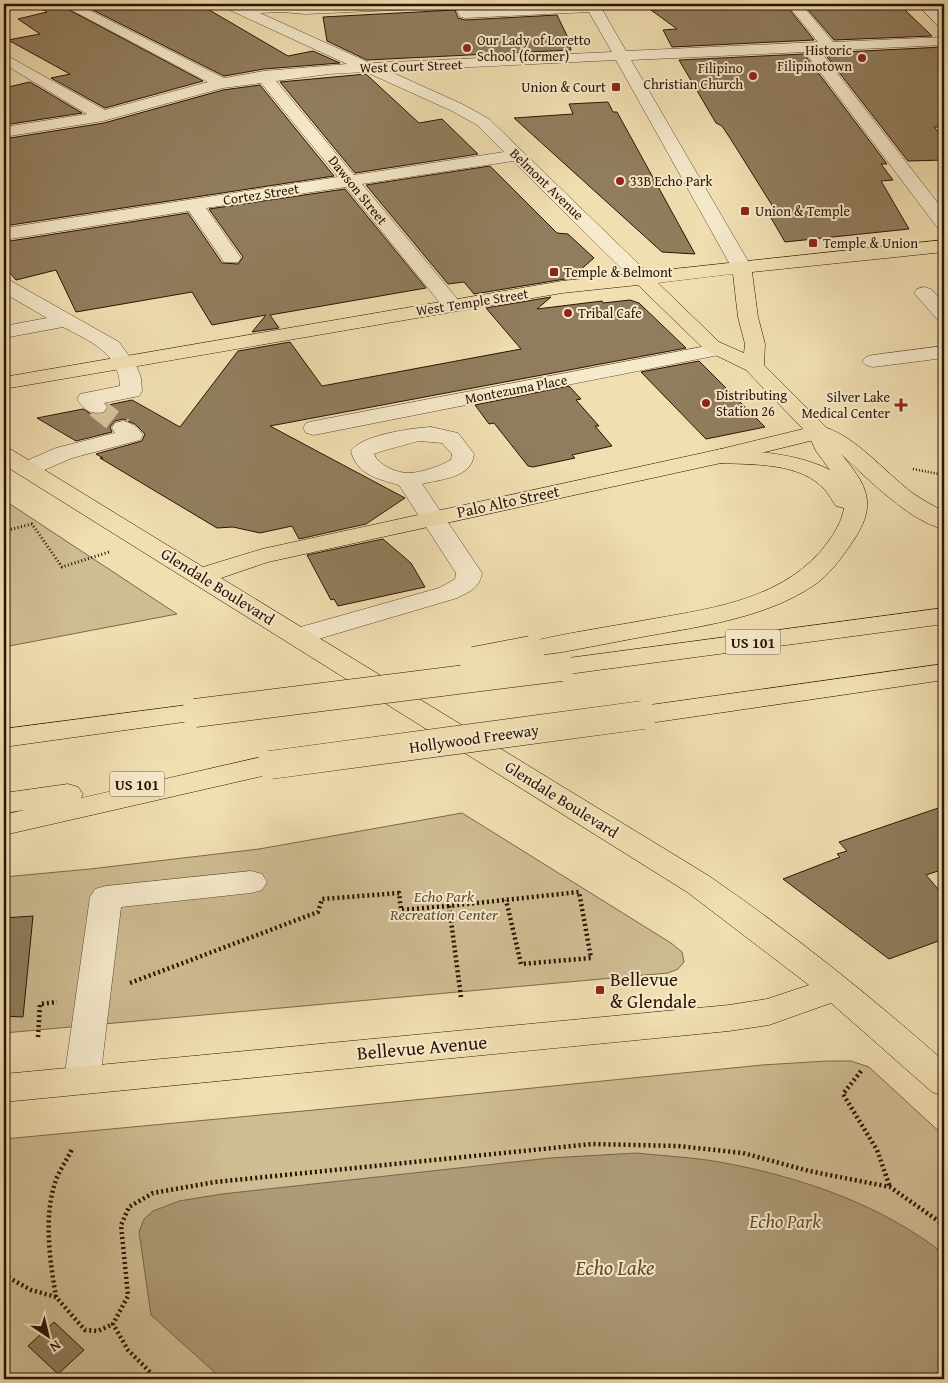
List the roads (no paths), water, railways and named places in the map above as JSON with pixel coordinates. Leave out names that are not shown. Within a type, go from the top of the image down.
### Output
[{"type":"main road","name":"West Temple Street","points":[[4,383],[562,287],[944,246]]},
{"type":"main road","points":[[742,268],[748,317],[755,344],[752,366]]},
{"type":"main road","name":"Belmont Avenue","points":[[643,278],[717,350],[752,366],[818,432]]},
{"type":"main road","points":[[818,432],[836,440],[849,449],[898,494],[944,522]]},
{"type":"main road","points":[[195,712],[532,650],[739,609],[772,597],[800,582],[822,565],[839,546],[851,524],[856,507],[855,490],[848,475],[820,443],[818,432]]},
{"type":"main road","name":"Palo Alto Street","points":[[201,576],[262,556],[722,456],[818,432]]},
{"type":"main road","name":"Glendale Boulevard","points":[[4,454],[698,884],[742,914],[837,988],[944,1082]]},
{"type":"main road","points":[[722,456],[793,463],[816,471],[830,481],[841,494],[848,511],[846,529],[839,546]]},
{"type":"main road","name":"US 101","points":[[4,738],[944,616]]},
{"type":"main road","name":"Hollywood Freeway","points":[[4,803],[944,672]]},
{"type":"main road","points":[[4,825],[270,765]]},
{"type":"main road","name":"Bellevue Avenue","points":[[4,1088],[729,1018],[768,1012],[837,988]]},
{"type":"street","points":[[67,4],[222,83]]},
{"type":"street","name":"Belmont Avenue","points":[[228,4],[458,108],[483,122],[643,278]]},
{"type":"street","points":[[245,12],[268,7],[285,6],[305,10],[441,4]]},
{"type":"street","points":[[461,4],[465,14],[593,6],[742,268]]},
{"type":"street","points":[[794,4],[830,47]]},
{"type":"street","points":[[924,4],[944,24]]},
{"type":"street","name":"West Court Street","points":[[4,132],[103,116],[222,83],[329,69],[944,41]]},
{"type":"street","points":[[810,48],[944,223]]},
{"type":"street","points":[[4,58],[103,116]]},
{"type":"street","name":"Dawson Street","points":[[264,76],[452,305]]},
{"type":"street","name":"Cortez Street","points":[[4,234],[518,155]]},
{"type":"street","points":[[194,205],[231,258]]},
{"type":"street","points":[[4,285],[112,346],[125,362],[132,384],[131,391],[88,399],[96,407]]},
{"type":"street","points":[[924,293],[944,315]]},
{"type":"street","points":[[4,304],[29,299]]},
{"type":"street","points":[[4,332],[67,320]]},
{"type":"street","name":"Montezuma Place","points":[[314,428],[717,350]]},
{"type":"street","points":[[873,361],[944,352]]},
{"type":"street","points":[[27,469],[64,453],[132,435],[123,428]]},
{"type":"street","points":[[299,636],[448,593],[467,583],[469,573],[408,480]]},
{"type":"street","points":[[82,1080],[106,897],[251,882]]},
{"type":"water","name":"Echo Lake","points":[[636,1153],[719,1162],[779,1175],[808,1184],[837,1194],[893,1220],[944,1254],[944,1379],[222,1379],[151,1315],[139,1232],[144,1219],[153,1211],[179,1201],[222,1194],[550,1158]]},
{"type":"tunnel","points":[[96,407],[123,428]]},
{"type":"place","name":"Our Lady of Loretto School (former)","points":[[467,48]]},
{"type":"place","name":"Historic Filipinotown","points":[[862,58]]},
{"type":"place","name":"Filipino Christian Church","points":[[753,76]]},
{"type":"place","name":"Union & Court","points":[[616,87]]},
{"type":"place","name":"33B Echo Park","points":[[620,181]]},
{"type":"place","name":"Union & Temple","points":[[745,211]]},
{"type":"place","name":"Temple & Union","points":[[813,243]]},
{"type":"place","name":"Temple & Belmont","points":[[554,272]]},
{"type":"place","name":"Tribal Cafe","points":[[568,313]]},
{"type":"place","name":"Distributing Station 26","points":[[706,403]]},
{"type":"place","name":"Silver Lake Medical Center","points":[[901,405]]},
{"type":"place","name":"Bellevue & Glendale","points":[[600,990]]},
{"type":"park label","name":"Echo Park Recreation Center","points":[[444,905]]},
{"type":"park label","name":"Echo Park","points":[[785,1221]]}]
